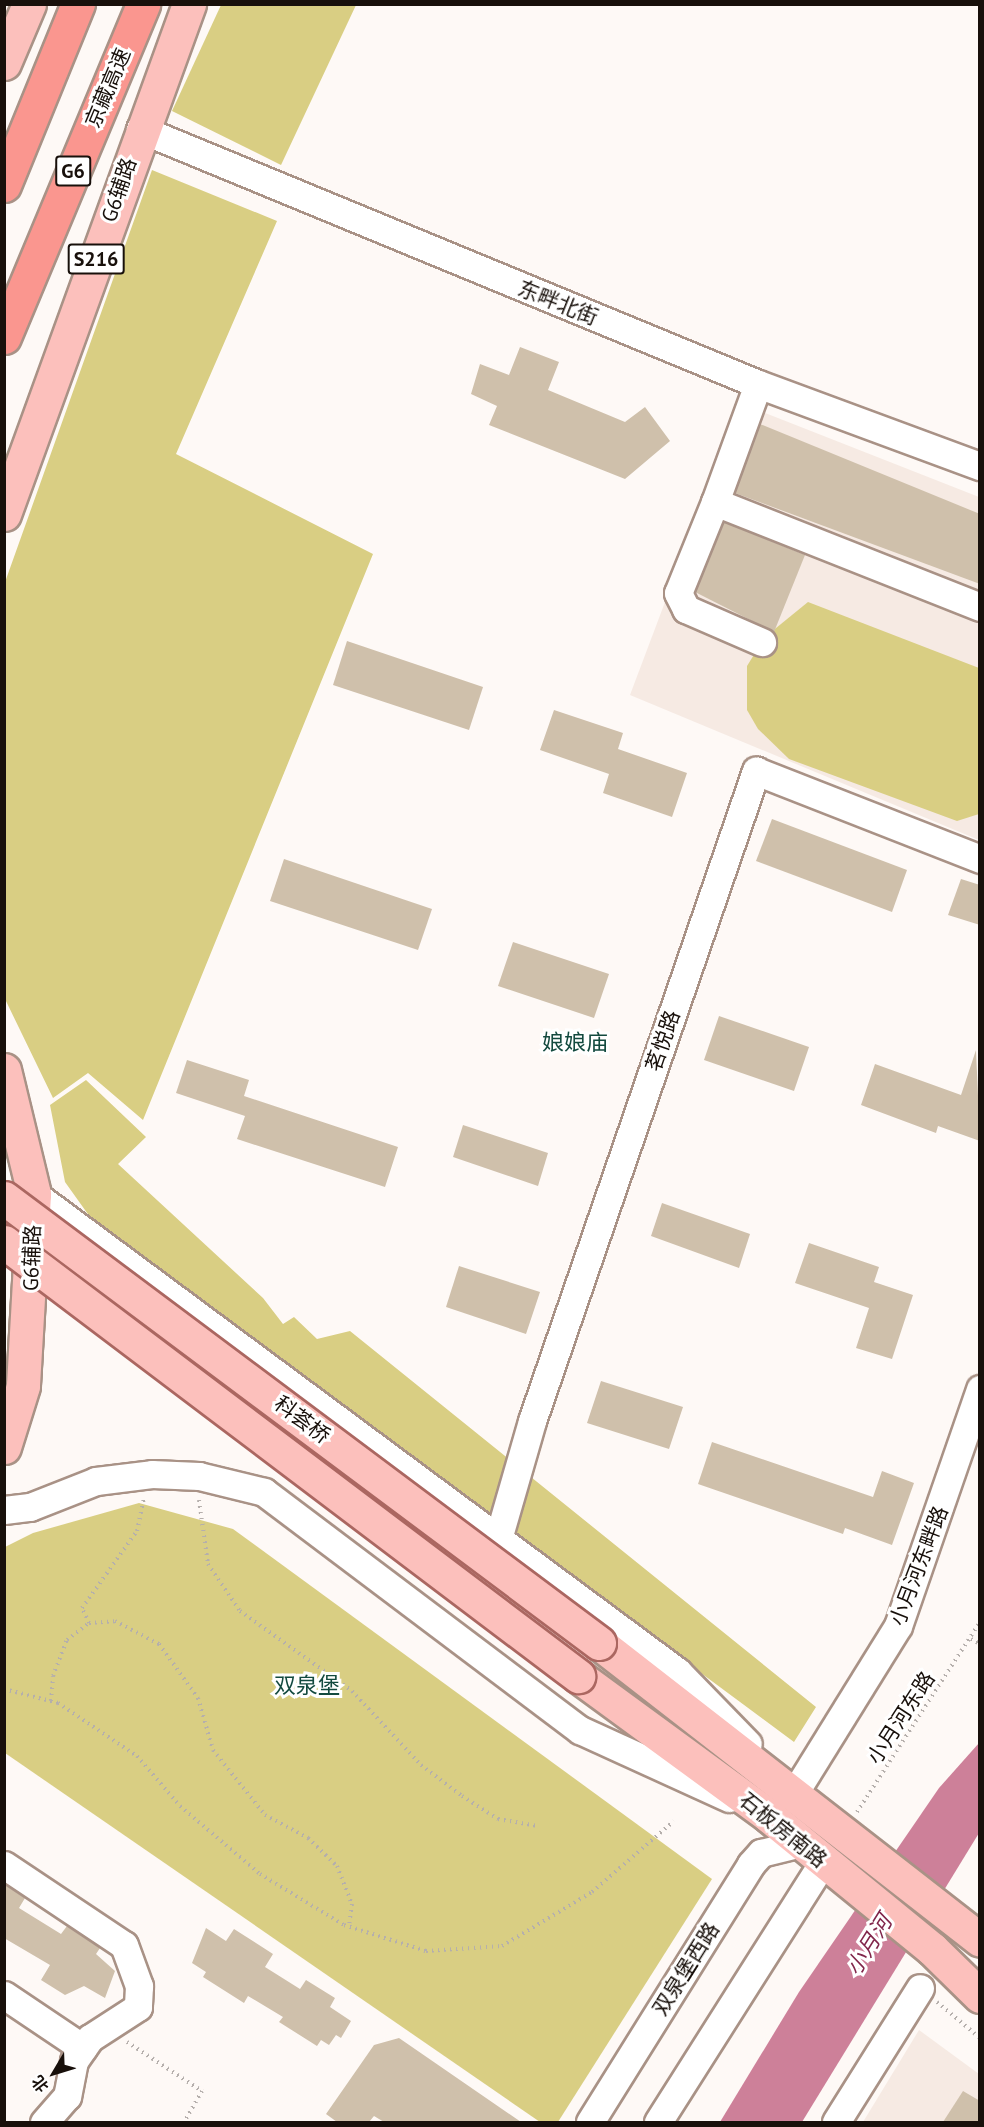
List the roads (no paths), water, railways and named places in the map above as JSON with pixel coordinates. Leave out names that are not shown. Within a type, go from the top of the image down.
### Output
[{"type":"highway","points":[[4,185],[78,4]]},
{"type":"highway","name":"京藏高速","points":[[4,337],[143,4]]},
{"type":"main road","points":[[4,63],[29,4]]},
{"type":"main road","name":"G6辅路","points":[[4,514],[140,129],[189,4]]},
{"type":"main road","name":"G6辅路","points":[[4,1070],[19,1196],[27,1356],[4,1447]]},
{"type":"main road","name":"科荟桥","points":[[19,1196],[599,1642]]},
{"type":"main road","name":"科荟桥","points":[[4,1242],[578,1676]]},
{"type":"main road","name":"石板房南路","points":[[599,1642],[851,1835],[980,1940]]},
{"type":"main road","name":"石板房南路","points":[[578,1676],[769,1816],[932,1950],[980,1996]]},
{"type":"street","name":"东畔北街","points":[[140,129],[758,384],[980,466]]},
{"type":"street","points":[[758,384],[715,502],[678,592],[686,609],[762,642]]},
{"type":"street","points":[[715,502],[980,607]]},
{"type":"street","name":"茗悦路","points":[[498,1539],[536,1410],[756,771],[980,859]]},
{"type":"street","points":[[19,1196],[498,1539],[678,1672],[793,1790]]},
{"type":"street","name":"小月河东畔路","points":[[793,1790],[898,1626],[980,1389]]},
{"type":"street","points":[[4,1509],[30,1507],[96,1481],[152,1474],[199,1476],[264,1492],[580,1730],[769,1816]]},
{"type":"street","name":"双泉堡西路","points":[[590,2122],[751,1864],[778,1846],[820,1859]]},
{"type":"street","points":[[658,2122],[820,1859]]},
{"type":"street","points":[[4,1865],[124,1945],[139,1986],[138,2007],[83,2048],[74,2061],[68,2096],[44,2122]]},
{"type":"street","points":[[836,2122],[920,1988]]},
{"type":"street","points":[[4,1995],[83,2048]]},
{"type":"water","name":"小月河","points":[[979,1743],[979,1833],[802,2122],[720,2122],[799,1992],[939,1788]]},
{"type":"district","name":"娘娘庙","points":[[575,1043]]},
{"type":"district","name":"双泉堡","points":[[307,1686]]}]
